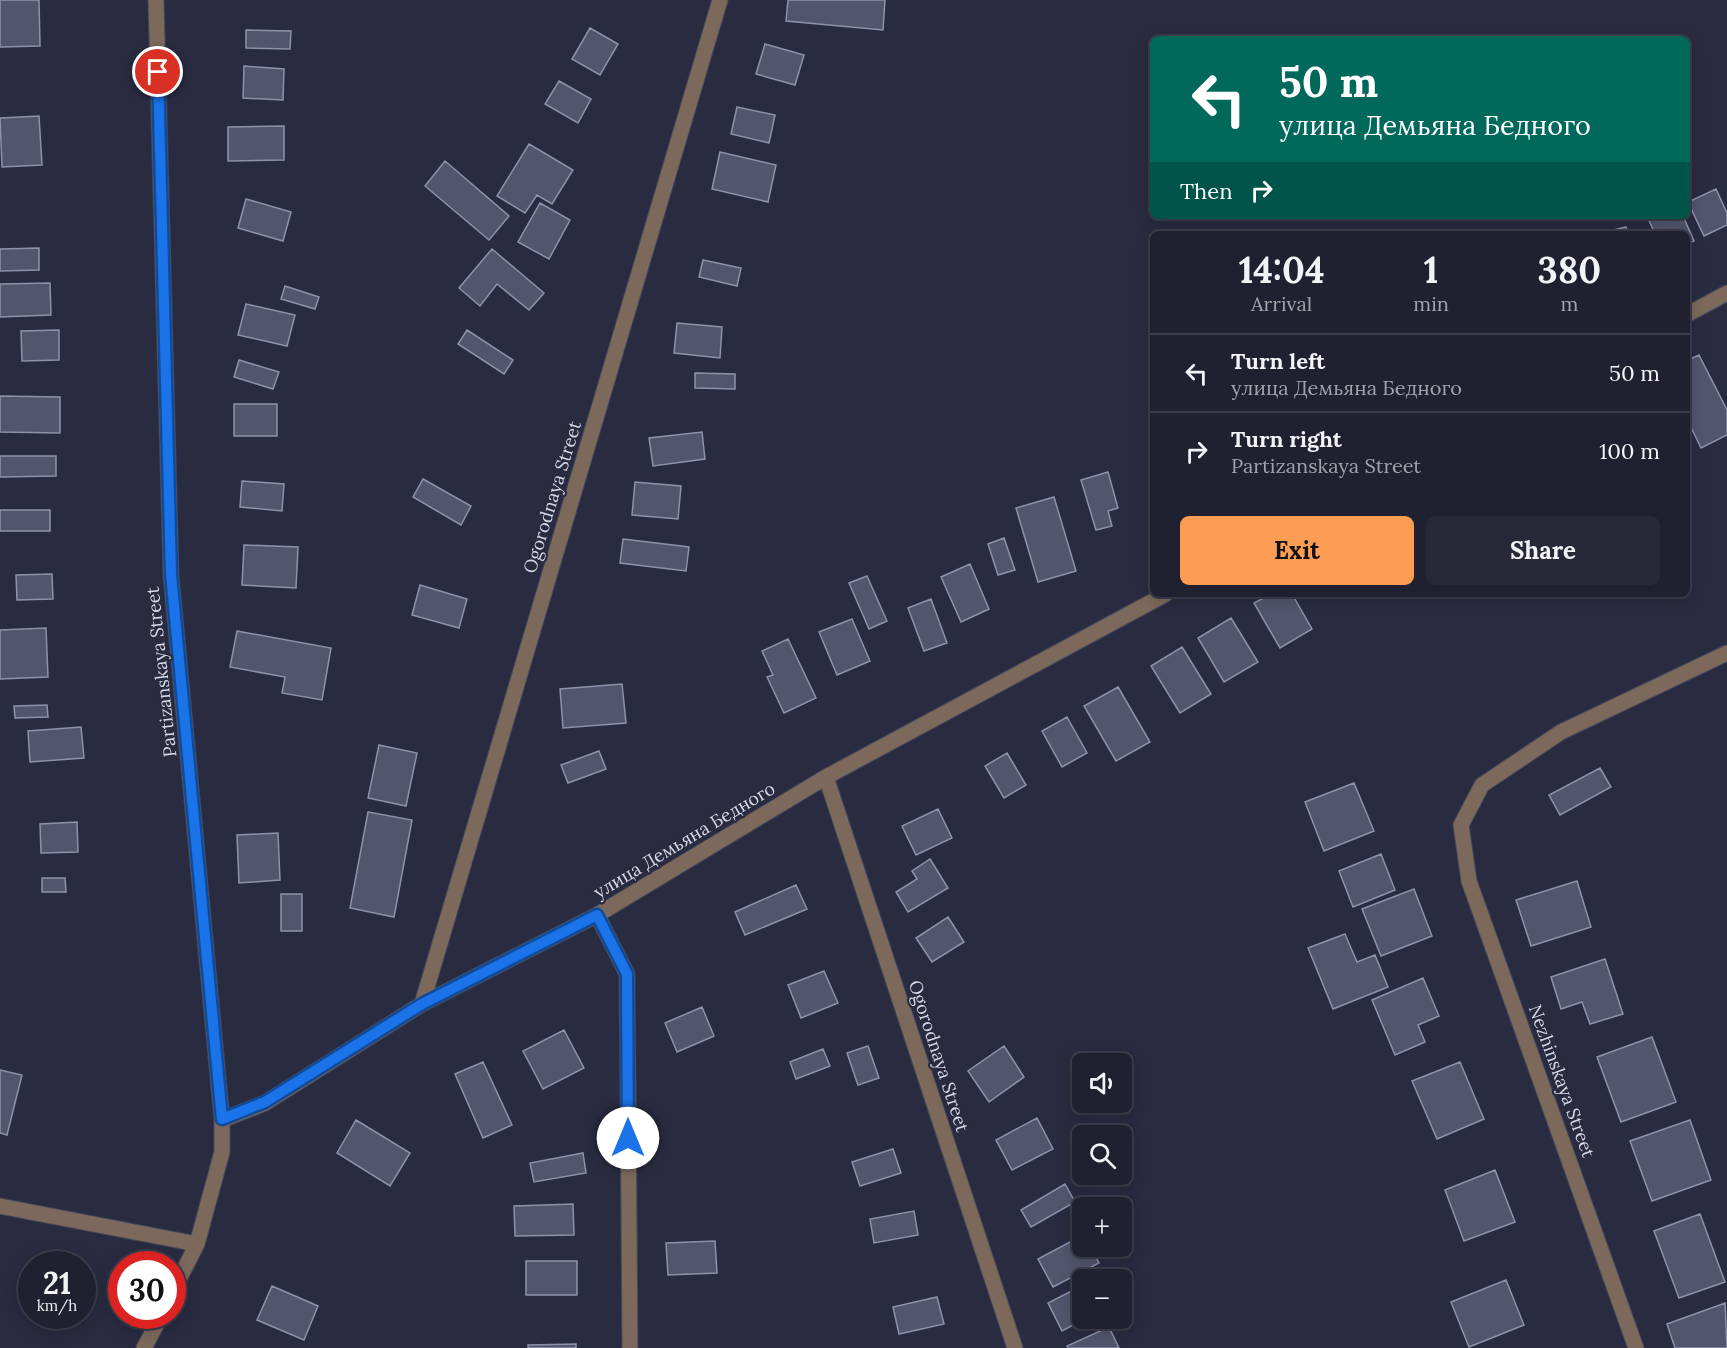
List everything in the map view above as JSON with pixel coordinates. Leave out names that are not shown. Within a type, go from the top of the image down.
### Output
[{"type":"street","name":"Partizanskaya Street","points":[[156,0],[171,574],[222,1119],[222,1152],[197,1244],[186,1266]]},
{"type":"street","name":"Ogorodnaya Street","points":[[422,1004],[720,0]]},
{"type":"street","points":[[1690,313],[1727,293]]},
{"type":"street","name":"улица Демьяна Бедного","points":[[222,1119],[265,1102],[422,1004],[597,915],[826,777],[1160,597]]},
{"type":"street","name":"Nezhinskaya Street","points":[[1636,1348],[1469,881],[1461,825],[1482,785],[1561,732],[1727,653]]},
{"type":"street","name":"Ogorodnaya Street","points":[[826,777],[1015,1348]]},
{"type":"street","points":[[597,915],[627,974],[630,1348]]},
{"type":"street","points":[[0,1206],[197,1244]]},
{"type":"street","points":[[144,1348],[154,1329]]},
{"type":"building","points":[[0,0],[39,0],[40,46],[0,47]]},
{"type":"building","points":[[788,0],[885,0],[883,30],[786,21]]},
{"type":"building","points":[[590,28],[618,44],[600,75],[572,59]]},
{"type":"building","points":[[246,30],[291,31],[290,49],[246,48]]},
{"type":"building","points":[[765,44],[804,55],[795,85],[756,74]]},
{"type":"building","points":[[244,66],[284,69],[283,100],[243,98]]},
{"type":"building","points":[[559,81],[591,99],[578,123],[545,104]]},
{"type":"building","points":[[737,107],[775,115],[769,143],[731,134]]},
{"type":"building","points":[[39,116],[42,165],[2,167],[0,118]]},
{"type":"building","points":[[284,126],[284,160],[228,161],[228,127]]},
{"type":"building","points":[[529,144],[573,170],[552,204],[537,195],[525,213],[497,196]]},
{"type":"building","points":[[720,152],[776,165],[768,202],[712,189]]},
{"type":"building","points":[[445,161],[509,216],[489,240],[425,186]]},
{"type":"building","points":[[1716,189],[1727,213],[1727,225],[1704,236],[1690,206],[1690,201]]},
{"type":"building","points":[[246,199],[291,212],[283,241],[238,228]]},
{"type":"building","points":[[540,203],[570,220],[549,259],[518,242]]},
{"type":"building","points":[[1648,219],[1684,219],[1690,231],[1654,231]]},
{"type":"building","points":[[1626,227],[1627,231],[1609,231]]},
{"type":"building","points":[[39,248],[39,270],[0,271],[0,249]]},
{"type":"building","points":[[492,249],[544,293],[529,310],[497,284],[480,306],[459,288]]},
{"type":"building","points":[[703,260],[741,268],[737,286],[699,277]]},
{"type":"building","points":[[50,283],[51,315],[0,317],[0,284]]},
{"type":"building","points":[[285,286],[319,297],[315,309],[281,299]]},
{"type":"building","points":[[246,304],[295,315],[287,346],[238,335]]},
{"type":"building","points":[[677,323],[722,327],[720,358],[674,353]]},
{"type":"building","points":[[59,330],[59,360],[22,361],[21,331]]},
{"type":"building","points":[[467,330],[513,360],[504,374],[458,344]]},
{"type":"building","points":[[1699,355],[1727,410],[1727,435],[1701,448],[1690,425],[1690,359]]},
{"type":"building","points":[[239,360],[279,372],[273,389],[234,377]]},
{"type":"building","points":[[695,373],[735,374],[735,389],[695,388]]},
{"type":"building","points":[[0,396],[60,397],[60,433],[0,432]]},
{"type":"building","points":[[234,404],[277,404],[277,436],[234,436]]},
{"type":"building","points":[[702,432],[705,459],[653,466],[649,438]]},
{"type":"building","points":[[0,456],[56,456],[56,476],[0,477]]},
{"type":"building","points":[[1108,472],[1118,508],[1108,511],[1112,526],[1096,530],[1081,480]]},
{"type":"building","points":[[423,479],[471,506],[461,525],[413,497]]},
{"type":"building","points":[[242,481],[284,484],[282,511],[240,507]]},
{"type":"building","points":[[635,482],[681,486],[678,519],[632,515]]},
{"type":"building","points":[[1054,497],[1076,571],[1038,582],[1016,508]]},
{"type":"building","points":[[0,510],[50,510],[50,531],[0,531]]},
{"type":"building","points":[[1004,538],[1015,570],[998,575],[988,544]]},
{"type":"building","points":[[623,539],[689,547],[686,571],[620,563]]},
{"type":"building","points":[[244,545],[298,547],[296,588],[242,585]]},
{"type":"building","points":[[970,564],[989,609],[961,622],[941,577]]},
{"type":"building","points":[[52,574],[53,599],[17,600],[16,575]]},
{"type":"building","points":[[867,576],[887,621],[869,629],[849,583]]},
{"type":"building","points":[[420,585],[467,599],[459,628],[412,615]]},
{"type":"building","points":[[1265,597],[1294,597],[1312,629],[1280,648],[1254,603]]},
{"type":"building","points":[[931,599],[947,643],[924,651],[908,608]]},
{"type":"building","points":[[1231,618],[1258,662],[1224,682],[1198,638]]},
{"type":"building","points":[[852,619],[870,661],[837,675],[819,632]]},
{"type":"building","points":[[46,628],[48,677],[0,679],[0,630]]},
{"type":"building","points":[[237,631],[331,648],[322,700],[282,693],[285,677],[230,667]]},
{"type":"building","points":[[788,639],[816,698],[784,713],[767,677],[773,675],[762,651]]},
{"type":"building","points":[[1182,647],[1211,694],[1180,713],[1151,666]]},
{"type":"building","points":[[622,684],[626,723],[563,728],[560,689]]},
{"type":"building","points":[[1118,687],[1150,742],[1116,761],[1084,706]]},
{"type":"building","points":[[47,705],[48,717],[15,718],[14,706]]},
{"type":"building","points":[[1067,717],[1087,753],[1062,767],[1042,731]]},
{"type":"building","points":[[81,727],[84,758],[30,762],[28,731]]},
{"type":"building","points":[[379,745],[417,753],[406,806],[368,798]]},
{"type":"building","points":[[599,751],[606,769],[568,783],[561,765]]},
{"type":"building","points":[[1007,753],[1026,785],[1004,798],[985,766]]},
{"type":"building","points":[[1600,768],[1611,787],[1560,815],[1549,795]]},
{"type":"building","points":[[1354,783],[1374,831],[1324,851],[1305,802]]},
{"type":"building","points":[[938,809],[952,838],[916,855],[902,826]]},
{"type":"building","points":[[368,812],[412,820],[394,917],[350,908]]},
{"type":"building","points":[[77,822],[78,852],[41,853],[40,824]]},
{"type":"building","points":[[278,833],[280,880],[239,883],[237,835]]},
{"type":"building","points":[[1381,854],[1395,890],[1353,907],[1339,871]]},
{"type":"building","points":[[930,859],[948,888],[908,912],[896,892],[917,879],[912,871]]},
{"type":"building","points":[[42,878],[65,878],[66,892],[42,892]]},
{"type":"building","points":[[1577,881],[1591,927],[1531,946],[1516,900]]},
{"type":"building","points":[[796,885],[807,909],[745,935],[735,912]]},
{"type":"building","points":[[1414,889],[1432,936],[1381,956],[1362,909]]},
{"type":"building","points":[[281,894],[302,894],[302,931],[281,931]]},
{"type":"building","points":[[948,917],[964,942],[932,962],[916,938]]},
{"type":"building","points":[[1345,934],[1357,962],[1375,955],[1388,987],[1333,1009],[1308,948]]},
{"type":"building","points":[[1605,959],[1623,1014],[1590,1024],[1582,1002],[1561,1009],[1551,977]]},
{"type":"building","points":[[824,971],[838,1003],[801,1018],[788,985]]},
{"type":"building","points":[[1423,978],[1439,1016],[1418,1025],[1425,1042],[1395,1055],[1372,1000]]},
{"type":"building","points":[[702,1007],[714,1036],[677,1052],[665,1023]]},
{"type":"building","points":[[564,1030],[584,1068],[543,1089],[523,1051]]},
{"type":"building","points":[[1652,1037],[1676,1102],[1621,1122],[1597,1057]]},
{"type":"building","points":[[868,1046],[879,1078],[858,1085],[847,1053]]},
{"type":"building","points":[[1004,1046],[1024,1077],[989,1102],[968,1071]]},
{"type":"building","points":[[823,1049],[830,1066],[796,1079],[790,1062]]},
{"type":"building","points":[[483,1062],[512,1125],[483,1138],[455,1074]]},
{"type":"building","points":[[1460,1062],[1484,1119],[1437,1139],[1412,1081]]},
{"type":"building","points":[[0,1070],[22,1075],[7,1135],[0,1133]]},
{"type":"building","points":[[1037,1118],[1053,1149],[1012,1170],[996,1140]]},
{"type":"building","points":[[356,1120],[410,1153],[390,1186],[337,1153]]},
{"type":"building","points":[[1690,1120],[1711,1180],[1652,1201],[1630,1141]]},
{"type":"building","points":[[893,1149],[901,1173],[860,1186],[852,1162]]},
{"type":"building","points":[[583,1153],[586,1173],[534,1182],[530,1163]]},
{"type":"building","points":[[1495,1170],[1515,1222],[1464,1241],[1445,1190]]},
{"type":"building","points":[[1065,1184],[1072,1197],[1072,1204],[1031,1227],[1021,1210]]},
{"type":"building","points":[[573,1204],[574,1235],[515,1236],[514,1206]]},
{"type":"building","points":[[914,1211],[918,1235],[874,1243],[870,1219]]},
{"type":"building","points":[[1700,1214],[1725,1282],[1679,1298],[1654,1231]]},
{"type":"building","points":[[715,1241],[717,1273],[668,1275],[666,1243]]},
{"type":"building","points":[[1072,1241],[1072,1257],[1096,1257],[1099,1263],[1088,1269],[1072,1269],[1072,1277],[1053,1287],[1038,1259]]},
{"type":"building","points":[[526,1261],[577,1261],[577,1295],[526,1295]]},
{"type":"building","points":[[1506,1280],[1524,1325],[1469,1347],[1451,1302]]},
{"type":"building","points":[[272,1286],[318,1306],[304,1340],[257,1320]]},
{"type":"building","points":[[1072,1291],[1072,1326],[1062,1331],[1048,1303]]},
{"type":"building","points":[[937,1297],[944,1324],[899,1334],[893,1307]]},
{"type":"building","points":[[1725,1303],[1727,1348],[1675,1348],[1667,1324]]},
{"type":"building","points":[[1105,1329],[1110,1329],[1119,1348],[1068,1348],[1067,1346]]},
{"type":"building","points":[[576,1344],[576,1348],[528,1348],[528,1345]]},
{"type":"route","points":[[158,72],[171,574],[215,1022],[222,1119],[265,1102],[422,1004],[597,915],[627,974],[628,1138]]}]
